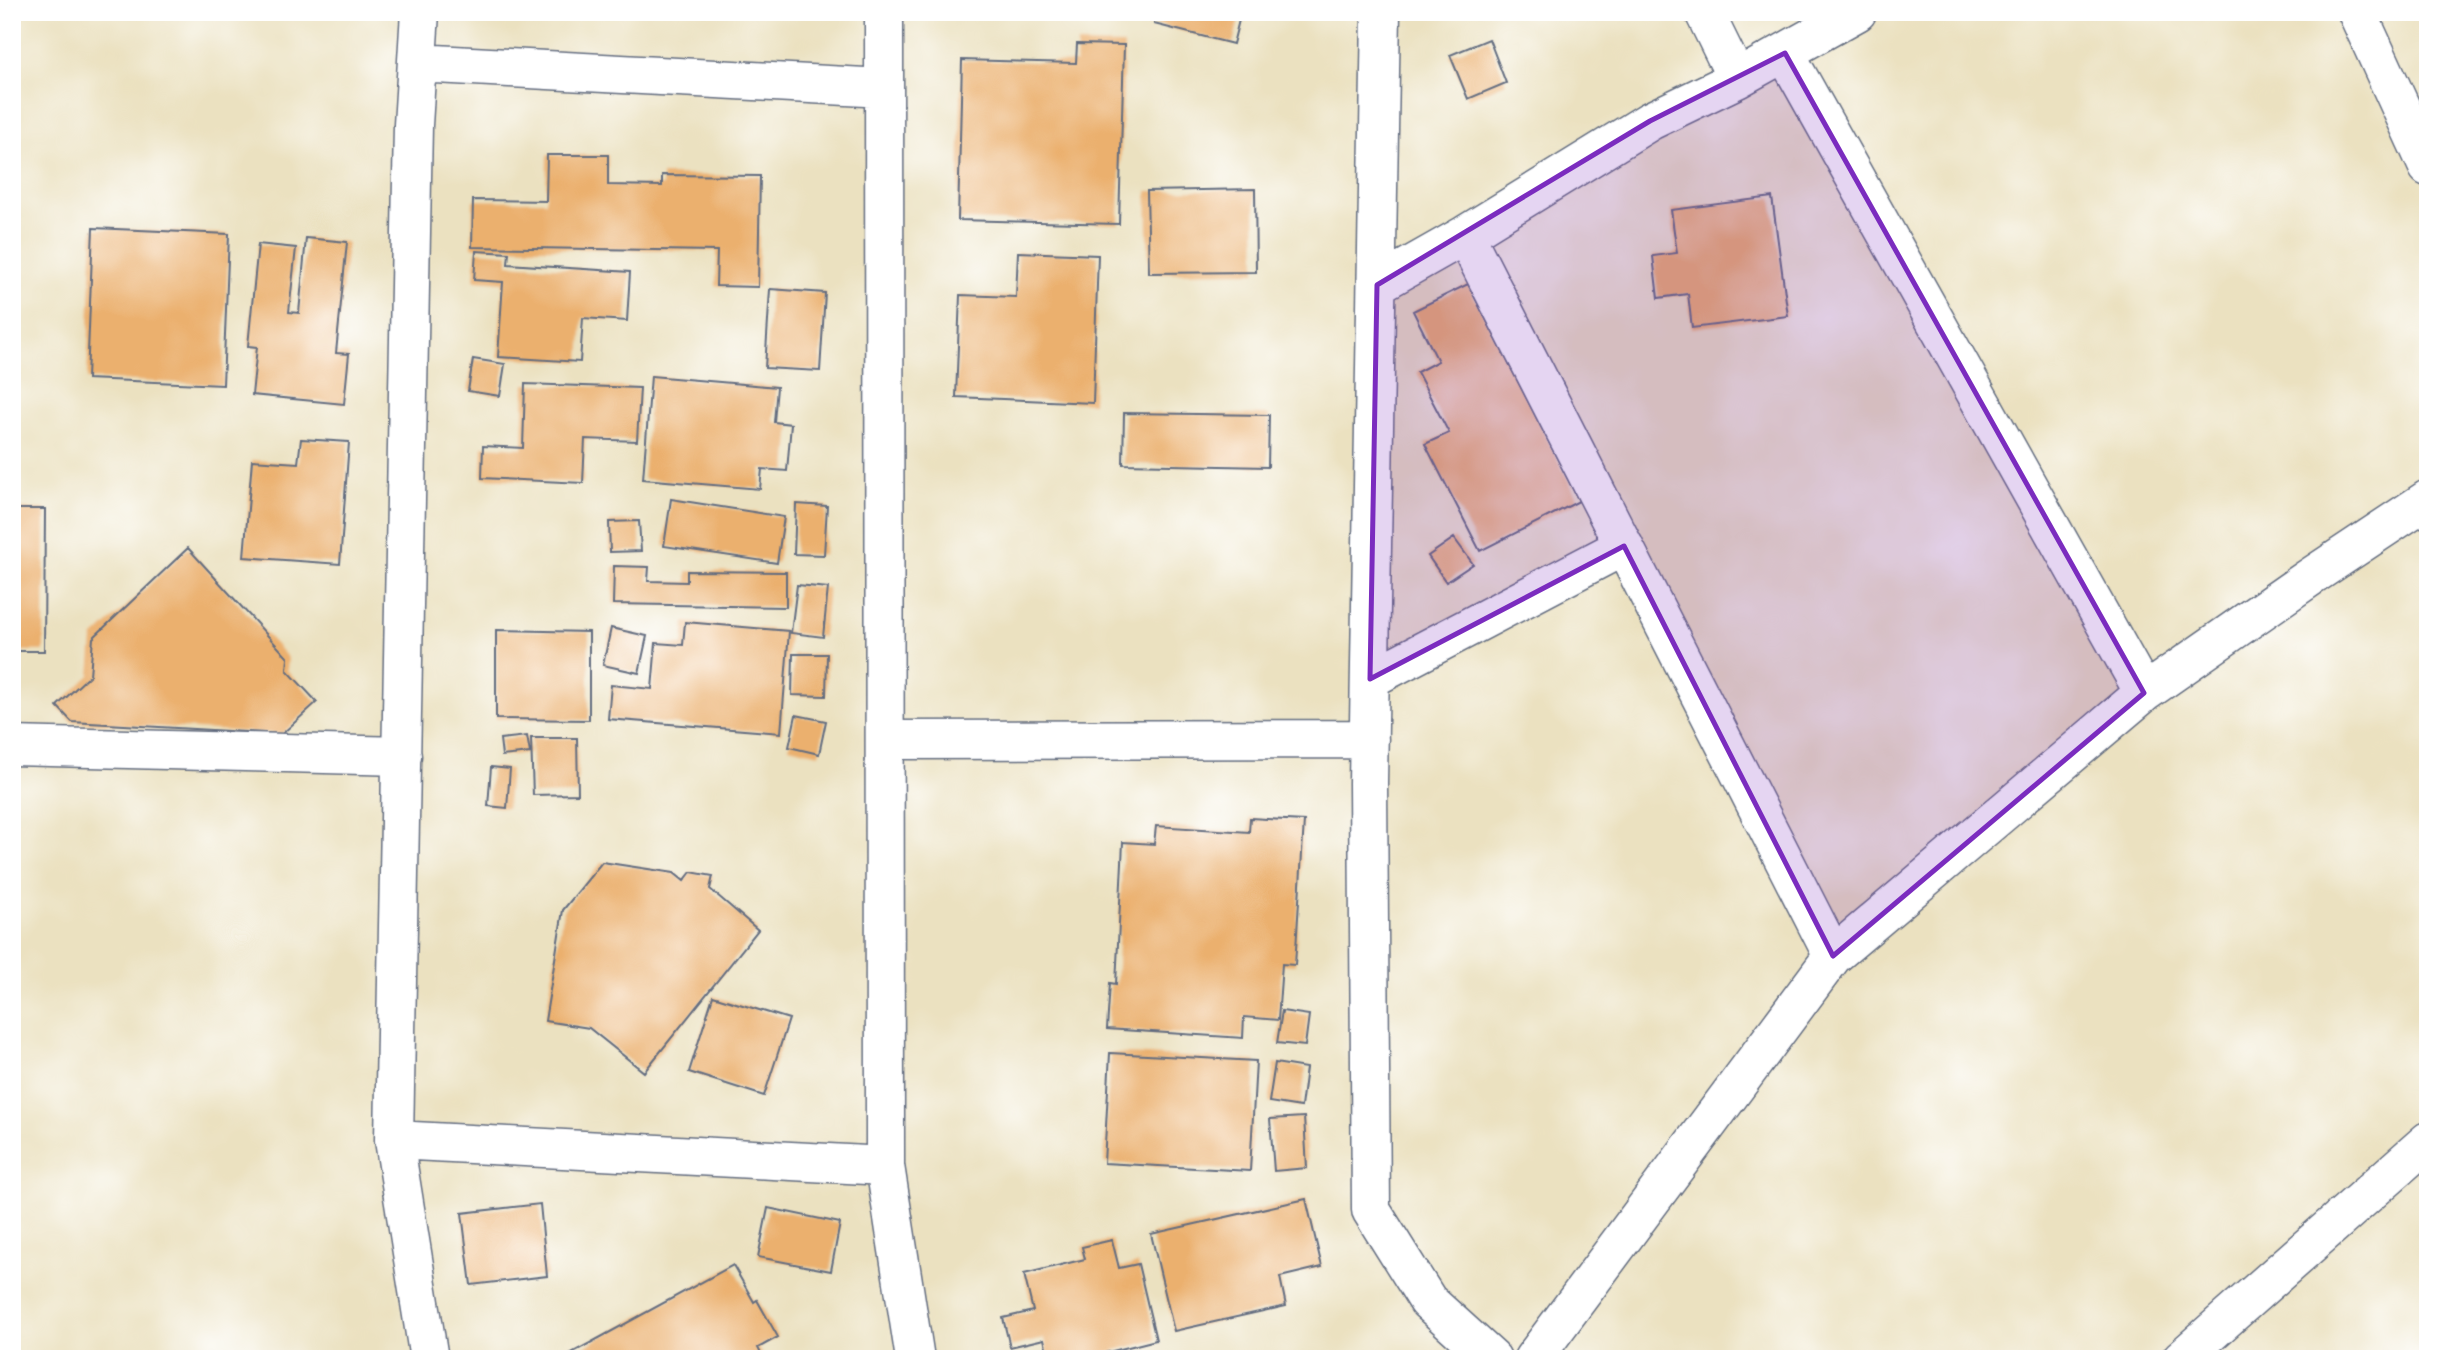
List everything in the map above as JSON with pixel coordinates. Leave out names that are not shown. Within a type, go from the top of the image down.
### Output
[{"type":"street","points":[[420,12],[413,124],[394,1140],[429,1359]]},
{"type":"street","points":[[884,12],[885,1166],[915,1359]]},
{"type":"street","points":[[1381,12],[1369,739],[1371,1210],[1428,1301],[1492,1359]]},
{"type":"street","points":[[1704,12],[1737,79]]},
{"type":"street","points":[[1377,285],[1465,235],[1650,121],[1737,79],[1857,12]]},
{"type":"street","points":[[2357,12],[2428,167]]},
{"type":"street","points":[[1785,53],[2144,693]]},
{"type":"street","points":[[417,63],[884,88]]},
{"type":"street","points":[[1465,235],[1833,956]]},
{"type":"street","points":[[1533,1359],[1833,956],[2144,693],[2428,499]]},
{"type":"street","points":[[1370,679],[1624,546]]},
{"type":"street","points":[[885,740],[1369,739]]},
{"type":"street","points":[[12,746],[402,756]]},
{"type":"street","points":[[394,1140],[885,1166]]},
{"type":"street","points":[[2181,1359],[2428,1141]]},
{"type":"highlighted area","points":[[1785,53],[2144,693],[1833,956],[1624,546],[1370,679],[1377,285],[1650,121]]},
{"type":"building","points":[[1156,12],[1241,12],[1233,44],[1154,24]]},
{"type":"building","points":[[1489,39],[1506,83],[1468,99],[1450,55]]},
{"type":"building","points":[[1077,44],[1124,45],[1119,224],[958,220],[962,60],[1076,63]]},
{"type":"building","points":[[547,155],[608,155],[608,185],[662,186],[662,175],[760,176],[758,287],[716,286],[717,251],[472,247],[473,200],[546,201]]},
{"type":"building","points":[[1255,189],[1256,272],[1149,273],[1147,191]]},
{"type":"building","points":[[1772,197],[1788,316],[1692,328],[1688,294],[1658,298],[1653,256],[1677,253],[1671,210]]},
{"type":"building","points":[[93,228],[229,234],[223,385],[87,379]]},
{"type":"building","points":[[306,238],[347,242],[336,353],[349,354],[344,404],[252,395],[257,347],[248,346],[258,244],[296,248],[289,312],[299,313]]},
{"type":"building","points":[[476,251],[509,253],[508,264],[630,272],[627,321],[583,318],[580,362],[498,357],[503,282],[474,280]]},
{"type":"building","points":[[1018,252],[1098,255],[1093,403],[956,397],[960,295],[1016,297]]},
{"type":"building","points":[[1468,284],[1579,501],[1480,551],[1425,444],[1449,433],[1417,372],[1438,361],[1413,311]]},
{"type":"building","points":[[770,289],[825,293],[820,371],[765,368]]},
{"type":"building","points":[[473,359],[505,364],[500,396],[468,391]]},
{"type":"building","points":[[651,376],[777,387],[774,422],[791,424],[787,471],[762,469],[760,489],[643,479]]},
{"type":"building","points":[[525,384],[640,388],[637,441],[585,439],[583,483],[482,478],[483,446],[523,448]]},
{"type":"building","points":[[1124,413],[1269,415],[1268,467],[1123,464]]},
{"type":"building","points":[[301,439],[349,442],[340,564],[244,557],[252,460],[298,463]]},
{"type":"building","points":[[671,499],[784,517],[777,563],[664,546]]},
{"type":"building","points":[[796,504],[827,506],[824,555],[794,554]]},
{"type":"building","points":[[16,509],[45,509],[44,651],[12,651],[12,535],[16,535]]},
{"type":"building","points":[[639,521],[641,551],[610,552],[609,522]]},
{"type":"building","points":[[1454,538],[1473,564],[1446,582],[1428,556]]},
{"type":"building","points":[[188,548],[288,658],[287,670],[317,702],[282,734],[72,722],[57,706],[90,675],[93,638]]},
{"type":"building","points":[[614,566],[649,567],[648,581],[687,582],[687,571],[786,572],[786,607],[613,604]]},
{"type":"building","points":[[797,585],[828,588],[823,637],[791,633]]},
{"type":"building","points":[[685,622],[789,631],[781,733],[608,719],[611,685],[652,689],[656,643],[683,645]]},
{"type":"building","points":[[611,628],[647,636],[639,673],[603,665]]},
{"type":"building","points":[[496,630],[589,632],[589,720],[496,719]]},
{"type":"building","points":[[793,654],[827,654],[826,696],[792,695]]},
{"type":"building","points":[[796,715],[826,721],[819,754],[789,747]]},
{"type":"building","points":[[527,736],[530,753],[502,756],[500,739]]},
{"type":"building","points":[[531,738],[577,738],[578,794],[533,795]]},
{"type":"building","points":[[491,767],[510,769],[507,808],[488,806]]},
{"type":"building","points":[[1250,818],[1304,821],[1295,965],[1282,964],[1278,1020],[1244,1017],[1243,1038],[1107,1029],[1110,983],[1116,984],[1123,842],[1154,844],[1156,826],[1249,832]]},
{"type":"building","points":[[602,862],[674,873],[684,881],[691,872],[713,876],[710,889],[758,930],[644,1072],[589,1028],[545,1021],[563,910]]},
{"type":"building","points":[[713,996],[789,1019],[764,1096],[689,1072]]},
{"type":"building","points":[[1282,1011],[1309,1015],[1305,1046],[1277,1043]]},
{"type":"building","points":[[1110,1053],[1256,1061],[1250,1171],[1104,1163]]},
{"type":"building","points":[[1275,1063],[1306,1068],[1301,1107],[1269,1102]]},
{"type":"building","points":[[1304,1117],[1307,1168],[1274,1171],[1270,1119]]},
{"type":"building","points":[[1306,1199],[1322,1267],[1280,1277],[1286,1306],[1174,1331],[1151,1234]]},
{"type":"building","points":[[540,1204],[547,1276],[471,1285],[462,1213]]},
{"type":"building","points":[[768,1208],[840,1223],[831,1271],[758,1257]]},
{"type":"building","points":[[1112,1240],[1119,1268],[1138,1264],[1156,1340],[1081,1359],[1049,1359],[1044,1339],[1010,1347],[1003,1318],[1033,1311],[1024,1274],[1085,1259],[1082,1247]]},
{"type":"building","points":[[733,1265],[778,1337],[758,1348],[764,1359],[570,1359],[568,1355]]}]
